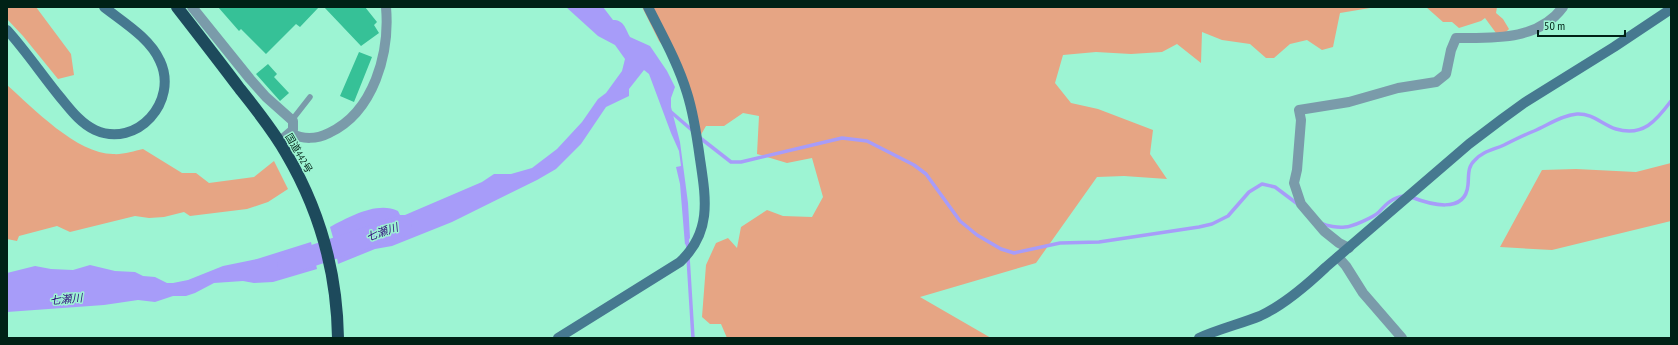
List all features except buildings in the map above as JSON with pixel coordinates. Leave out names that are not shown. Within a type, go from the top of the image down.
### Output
[{"type":"highway","name":"国道442号","points":[[177,7],[282,147],[305,188],[326,247],[334,289],[338,338]]},
{"type":"street","points":[[7,30],[69,108],[83,122],[102,132],[116,134],[125,133],[143,125],[156,112],[163,98],[165,76],[153,49],[104,7]]},
{"type":"street","points":[[192,7],[255,85],[292,120],[294,127],[282,147]]},
{"type":"street","points":[[291,133],[306,138],[325,135],[343,126],[360,111],[371,92],[382,60],[385,37],[386,7]]},
{"type":"street","points":[[558,338],[680,262],[692,247],[704,221],[706,195],[696,130],[687,94],[669,48],[648,7]]},
{"type":"street","points":[[1350,248],[1339,243],[1324,231],[1301,204],[1294,183],[1298,170],[1301,120],[1299,110],[1348,102],[1398,88],[1436,82],[1446,74],[1451,50],[1456,38],[1501,38],[1518,34],[1538,28],[1556,16],[1563,7]]},
{"type":"street","points":[[1199,338],[1261,315],[1308,284],[1469,144],[1502,118],[1671,9]]},
{"type":"street","points":[[1338,257],[1346,266],[1363,293],[1402,338]]},
{"type":"lane","points":[[292,120],[310,97]]},
{"type":"shaded area","points":[[7,7],[36,7],[71,54],[74,75],[58,79],[7,19]]},
{"type":"shaded area","points":[[642,7],[1376,7],[1340,13],[1333,47],[1322,50],[1307,40],[1290,44],[1274,58],[1266,58],[1250,44],[1222,40],[1202,32],[1201,63],[1177,44],[1162,52],[1131,54],[1096,52],[1063,55],[1055,83],[1071,103],[1098,109],[1153,130],[1150,154],[1167,179],[1124,176],[1097,177],[1036,263],[920,297],[991,338],[727,338],[721,324],[710,324],[702,317],[706,265],[716,243],[728,238],[737,248],[741,227],[767,210],[783,216],[812,217],[823,197],[812,158],[787,163],[757,154],[759,116],[743,113],[724,126],[706,126],[699,138],[675,60],[659,41]]},
{"type":"shaded area","points":[[1426,7],[1497,7],[1496,13],[1503,19],[1509,29],[1505,33],[1496,33],[1485,18],[1481,21],[1459,28],[1452,22],[1443,22]]},
{"type":"shaded area","points":[[7,85],[56,128],[70,138],[99,152],[120,154],[143,149],[182,173],[196,173],[209,183],[254,177],[274,161],[288,189],[268,202],[247,209],[190,216],[184,212],[164,217],[149,218],[135,216],[70,232],[57,226],[19,236],[17,241],[7,239]]},
{"type":"shaded area","points":[[1671,163],[1671,221],[1552,250],[1500,247],[1542,170],[1576,169],[1636,172]]},
{"type":"water","points":[[566,7],[603,7],[613,20],[620,21],[622,23],[630,37],[650,46],[667,71],[675,87],[671,98],[671,107],[680,142],[688,203],[690,238],[685,245],[680,184],[676,167],[681,166],[679,151],[649,74],[644,70],[629,89],[629,96],[606,107],[581,144],[556,169],[452,222],[392,246],[375,249],[338,264],[336,252],[364,243],[380,230],[371,227],[334,241],[330,227],[354,215],[372,209],[390,208],[398,211],[400,215],[405,215],[482,182],[494,174],[511,174],[532,168],[557,149],[582,122],[598,99],[606,93],[622,71],[625,59],[615,45],[598,36]]},
{"type":"water","points":[[311,242],[317,269],[273,282],[254,283],[243,281],[214,283],[186,296],[173,296],[155,302],[138,300],[104,305],[7,312],[7,273],[35,266],[51,269],[73,270],[90,265],[115,271],[135,272],[143,276],[155,277],[167,283],[173,283],[188,280],[223,266],[257,259]]},
{"type":"waterway","points":[[1411,197],[1427,202],[1445,205],[1460,201],[1465,194],[1468,185],[1469,172],[1472,163],[1478,157],[1560,118],[1577,114],[1588,115],[1616,129],[1634,131],[1648,126],[1660,115],[1671,101]]},
{"type":"waterway","points":[[671,112],[693,131]]},
{"type":"waterway","points":[[699,137],[731,162],[741,162],[842,138],[867,141],[914,165],[926,174],[960,221],[977,235],[1001,249],[1014,253],[1060,243],[1099,242],[1212,224],[1228,216],[1249,192],[1262,184],[1275,187],[1299,205]]},
{"type":"waterway","points":[[1321,223],[1329,226],[1348,227],[1368,219],[1379,212],[1393,199],[1405,196]]},
{"type":"waterway","name":"七瀬川","points":[[288,264],[401,226]]},
{"type":"waterway","points":[[687,237],[688,250]]},
{"type":"waterway","points":[[688,257],[693,338]]}]
